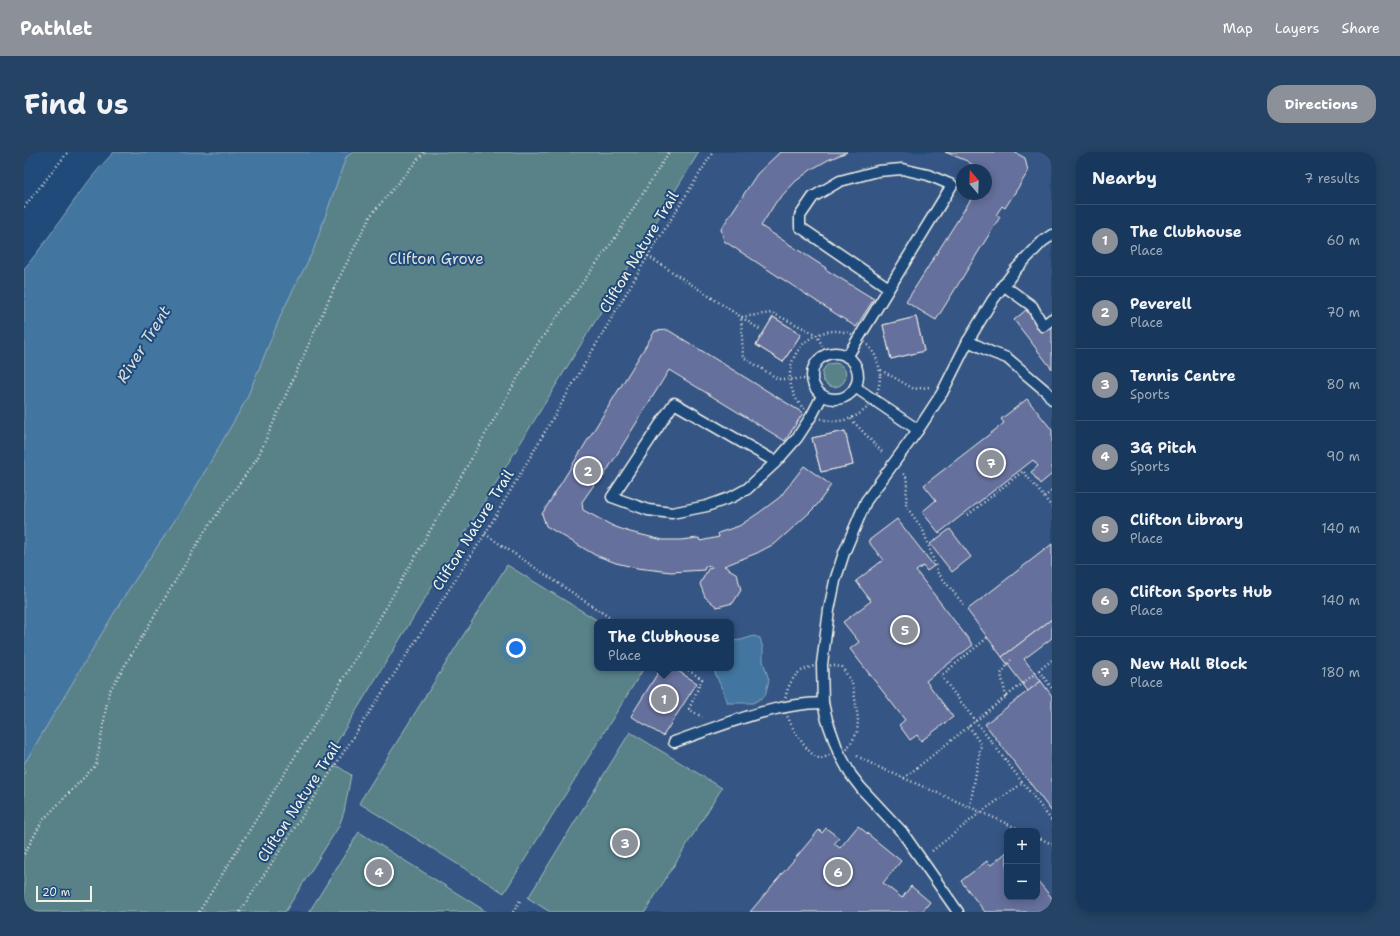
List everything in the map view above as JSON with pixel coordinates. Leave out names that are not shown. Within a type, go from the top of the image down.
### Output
[{"type":"lane","points":[[847,357],[952,185],[928,174],[902,169],[878,171],[840,181],[813,197],[800,216],[800,227],[889,288]]},
{"type":"lane","points":[[958,912],[902,832],[861,788],[851,775],[838,751],[827,720],[823,703],[822,664],[829,610],[835,581],[844,553],[866,501],[918,430],[942,393],[968,342],[992,301],[1016,269],[1043,241],[1052,235]]},
{"type":"lane","points":[[1003,286],[1032,306],[1043,326],[1052,319]]},
{"type":"lane","points":[[968,342],[1007,358],[1047,392],[1052,399]]},
{"type":"lane","points":[[838,354],[847,357],[857,370],[855,387],[847,396],[834,400],[822,396],[815,388],[812,379],[813,369],[818,360],[827,355],[838,354]]},
{"type":"lane","points":[[855,387],[918,430]]},
{"type":"lane","points":[[776,462],[674,403],[612,497],[648,510],[672,514],[707,506],[732,497],[747,489],[776,462],[797,438],[822,396]]},
{"type":"lane","points":[[674,742],[766,711],[805,703],[823,703]]},
{"type":"path","points":[[24,207],[68,152]]},
{"type":"path","points":[[24,854],[44,820],[96,765],[109,692],[205,531],[257,459],[335,286],[371,215],[424,152]]},
{"type":"path","points":[[199,912],[370,635],[536,346],[612,241],[669,152]]},
{"type":"path","name":"Clifton Nature Trail","points":[[240,912],[485,534],[648,256],[713,152]]},
{"type":"path","points":[[648,256],[761,330]]},
{"type":"path","points":[[741,317],[772,314],[816,334],[827,355]]},
{"type":"path","points":[[741,317],[743,357],[778,379],[812,379]]},
{"type":"path","points":[[839,330],[850,332],[860,338],[874,351],[881,370],[879,390],[874,400],[868,408],[851,419],[835,421],[812,415],[796,400],[792,390],[790,378],[792,360],[796,352],[816,334],[827,331],[839,330]]},
{"type":"path","points":[[881,370],[914,389],[931,387],[942,393]]},
{"type":"path","points":[[851,419],[908,478],[906,506],[923,530],[938,573],[964,605]]},
{"type":"path","points":[[968,515],[1023,471],[1052,507]]},
{"type":"path","points":[[1044,497],[1052,491]]},
{"type":"path","points":[[485,534],[612,619]]},
{"type":"path","points":[[987,638],[941,676],[1052,821]]},
{"type":"path","points":[[1006,697],[1001,674],[1011,660]]},
{"type":"path","points":[[904,778],[1052,660]]},
{"type":"path","points":[[690,671],[702,679],[690,709],[717,728]]},
{"type":"path","points":[[1039,671],[1052,688]]},
{"type":"path","points":[[969,726],[981,745],[970,806]]},
{"type":"path","points":[[854,754],[1016,828]]},
{"type":"path","points":[[921,860],[981,812],[1023,783]]},
{"type":"path","points":[[1040,838],[1052,844]]},
{"type":"path","points":[[513,912],[521,899]]},
{"type":"shaded area","points":[[699,152],[1052,152],[1052,912],[226,912],[324,763]]},
{"type":"green space","name":"Clifton Grove","points":[[353,152],[699,152],[324,763],[339,767],[351,775],[344,812],[339,826],[285,912],[24,912],[24,764],[123,598],[189,499],[246,400],[283,310],[313,251],[346,157]]},
{"type":"green space","points":[[834,363],[842,367],[846,375],[842,383],[834,387],[826,383],[822,375],[826,367]]},
{"type":"green space","points":[[507,565],[595,619],[594,671],[642,671],[504,893],[359,803]]},
{"type":"green space","points":[[630,732],[722,788],[645,912],[550,912],[528,898]]},
{"type":"green space","points":[[359,832],[487,912],[309,912]]},
{"type":"water","name":"River Trent","points":[[114,152],[353,152],[346,157],[313,251],[283,310],[246,400],[189,499],[123,598],[24,764],[24,269],[90,179]]},
{"type":"water","points":[[754,636],[760,638],[763,649],[763,661],[769,680],[765,696],[753,703],[728,703],[714,671],[734,671],[734,641]]},
{"type":"building","points":[[780,152],[847,152],[812,169],[796,181],[776,202],[761,226],[826,268],[825,269],[874,299],[856,327],[724,241],[721,229],[757,174]]},
{"type":"building","points":[[945,152],[1014,152],[1025,158],[1028,172],[1005,208],[1002,206],[996,215],[1000,217],[936,320],[906,302],[970,200],[992,200],[992,164],[971,164]]},
{"type":"building","points":[[1026,310],[1041,330],[1052,323],[1052,369],[1014,320]]},
{"type":"building","points":[[773,317],[801,334],[783,362],[756,345]]},
{"type":"building","points":[[773,317],[801,334],[783,362],[756,345]]},
{"type":"building","points":[[916,317],[924,351],[891,359],[883,325]]},
{"type":"building","points":[[916,317],[924,351],[891,359],[883,325]]},
{"type":"building","points":[[668,330],[803,413],[785,441],[669,370],[603,477],[600,476],[582,502],[583,510],[613,526],[630,532],[663,540],[699,538],[700,541],[719,537],[718,533],[739,526],[760,512],[780,497],[804,466],[831,485],[817,505],[776,543],[757,553],[724,566],[737,574],[741,590],[733,603],[717,607],[705,597],[700,584],[708,569],[712,568],[711,566],[705,567],[704,570],[671,572],[637,568],[616,563],[595,555],[546,526],[542,514],[655,331]]},
{"type":"building","points":[[1027,399],[1052,430],[1052,474],[1040,484],[1031,472],[1038,466],[1033,460],[939,533],[922,512],[936,500],[924,485],[1004,423],[1001,419]]},
{"type":"building","points":[[845,431],[853,465],[821,472],[812,438]]},
{"type":"building","points":[[845,431],[853,465],[821,472],[812,438]]},
{"type":"building","points":[[897,519],[934,566],[927,571],[923,566],[916,571],[973,645],[926,681],[953,717],[921,741],[917,735],[910,740],[899,725],[905,720],[850,649],[859,642],[843,622],[871,601],[856,581],[883,560],[868,541]]},
{"type":"building","points":[[950,529],[971,557],[952,572],[930,544]]},
{"type":"building","points":[[1052,544],[1052,619],[1002,657],[967,610]]},
{"type":"building","points":[[1052,619],[1052,638],[1024,659],[1041,681],[1028,691],[1002,657]]},
{"type":"building","points":[[659,671],[678,671],[697,683],[663,736],[631,716]]},
{"type":"building","points":[[1041,681],[1052,696],[1052,812],[985,724]]},
{"type":"building","points":[[858,826],[901,861],[883,883],[902,898],[911,886],[930,902],[922,912],[750,912],[819,830],[822,833],[826,828],[839,838],[834,844],[840,848]]},
{"type":"building","points":[[1004,854],[1004,900],[1040,900],[1040,884],[1052,898],[1052,912],[985,912],[961,881],[987,861],[991,865]]},
{"type":"place","name":"New Hall Block","points":[[991,463]]},
{"type":"place","name":"Peverell","points":[[588,471]]},
{"type":"place","name":"Clifton Library","points":[[905,630]]},
{"type":"place","name":"The Clubhouse","points":[[664,699]]},
{"type":"place","name":"Tennis Centre","points":[[625,843]]},
{"type":"place","name":"3G Pitch","points":[[379,872]]},
{"type":"place","name":"Clifton Sports Hub","points":[[838,872]]}]
